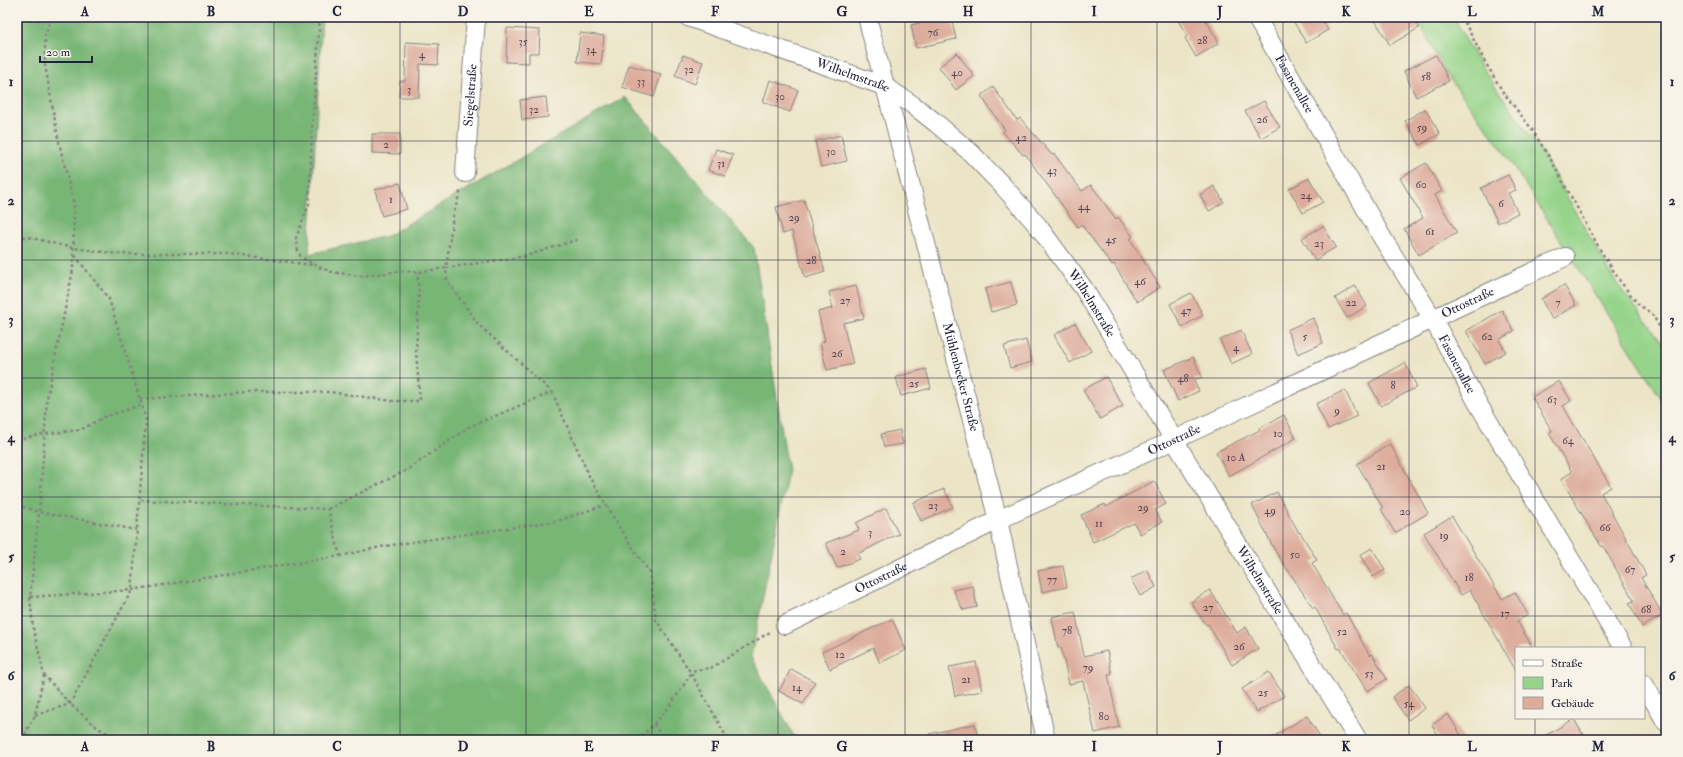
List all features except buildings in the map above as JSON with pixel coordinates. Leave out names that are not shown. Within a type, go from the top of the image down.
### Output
[{"type":"street","name":"Siegelstraße","points":[[465,173],[476,17]]},
{"type":"street","name":"Wilhelmstraße","points":[[688,17],[884,86],[925,114],[970,152],[1003,186],[1038,226],[1084,289],[1174,440],[1358,740]]},
{"type":"street","name":"Mühlenbecker Straße","points":[[867,17],[998,520],[1046,740]]},
{"type":"street","name":"Fasanenallee","points":[[1256,17],[1383,240],[1433,319],[1477,402],[1622,647]]},
{"type":"street","name":"Ottostraße","points":[[781,627],[998,520],[1174,440],[1565,257]]},
{"type":"street","points":[[1645,686],[1666,722]]},
{"type":"path","points":[[22,740],[35,715],[44,675],[33,627],[30,597],[39,512],[47,398],[73,270],[74,205],[58,138],[45,65],[45,36],[51,17]]},
{"type":"path","points":[[320,17],[309,204],[296,238],[296,245],[301,257],[332,272],[361,276],[416,272],[526,256],[579,238]]},
{"type":"path","points":[[1462,17],[1502,92],[1531,128],[1551,160],[1602,252],[1620,281],[1638,304],[1652,314],[1666,338]]},
{"type":"path","points":[[465,173],[453,216],[446,268],[447,281],[479,325],[552,392],[590,478],[605,505],[650,573],[656,620],[691,673],[728,740]]},
{"type":"path","points":[[17,237],[28,237],[73,248],[119,254],[228,254],[315,265]]},
{"type":"path","points":[[35,715],[70,704],[132,590],[137,530],[146,418],[109,299],[73,253]]},
{"type":"path","points":[[140,399],[248,392],[330,392],[392,401],[420,401],[416,352],[419,293],[416,272]]},
{"type":"path","points":[[139,500],[328,509],[407,470],[469,427],[552,392]]},
{"type":"path","points":[[17,440],[44,434],[80,430],[104,417],[141,405]]},
{"type":"path","points":[[30,597],[132,590],[340,556],[385,546],[557,521],[605,505]]},
{"type":"path","points":[[17,506],[39,512],[137,530]]},
{"type":"path","points":[[328,509],[340,556]]},
{"type":"path","points":[[636,740],[654,724],[670,706],[691,673],[695,670],[711,668],[755,640],[781,627]]},
{"type":"path","points":[[44,675],[70,704],[98,728],[119,740]]},
{"type":"path","points":[[654,724],[664,740]]},
{"type":"green space","points":[[17,17],[322,17],[309,254],[387,236],[625,97],[754,248],[788,471],[751,657],[796,740],[17,740]]},
{"type":"green space","points":[[1417,17],[1454,17],[1477,60],[1542,153],[1615,281],[1666,347],[1666,406],[1505,153],[1444,71]]}]
